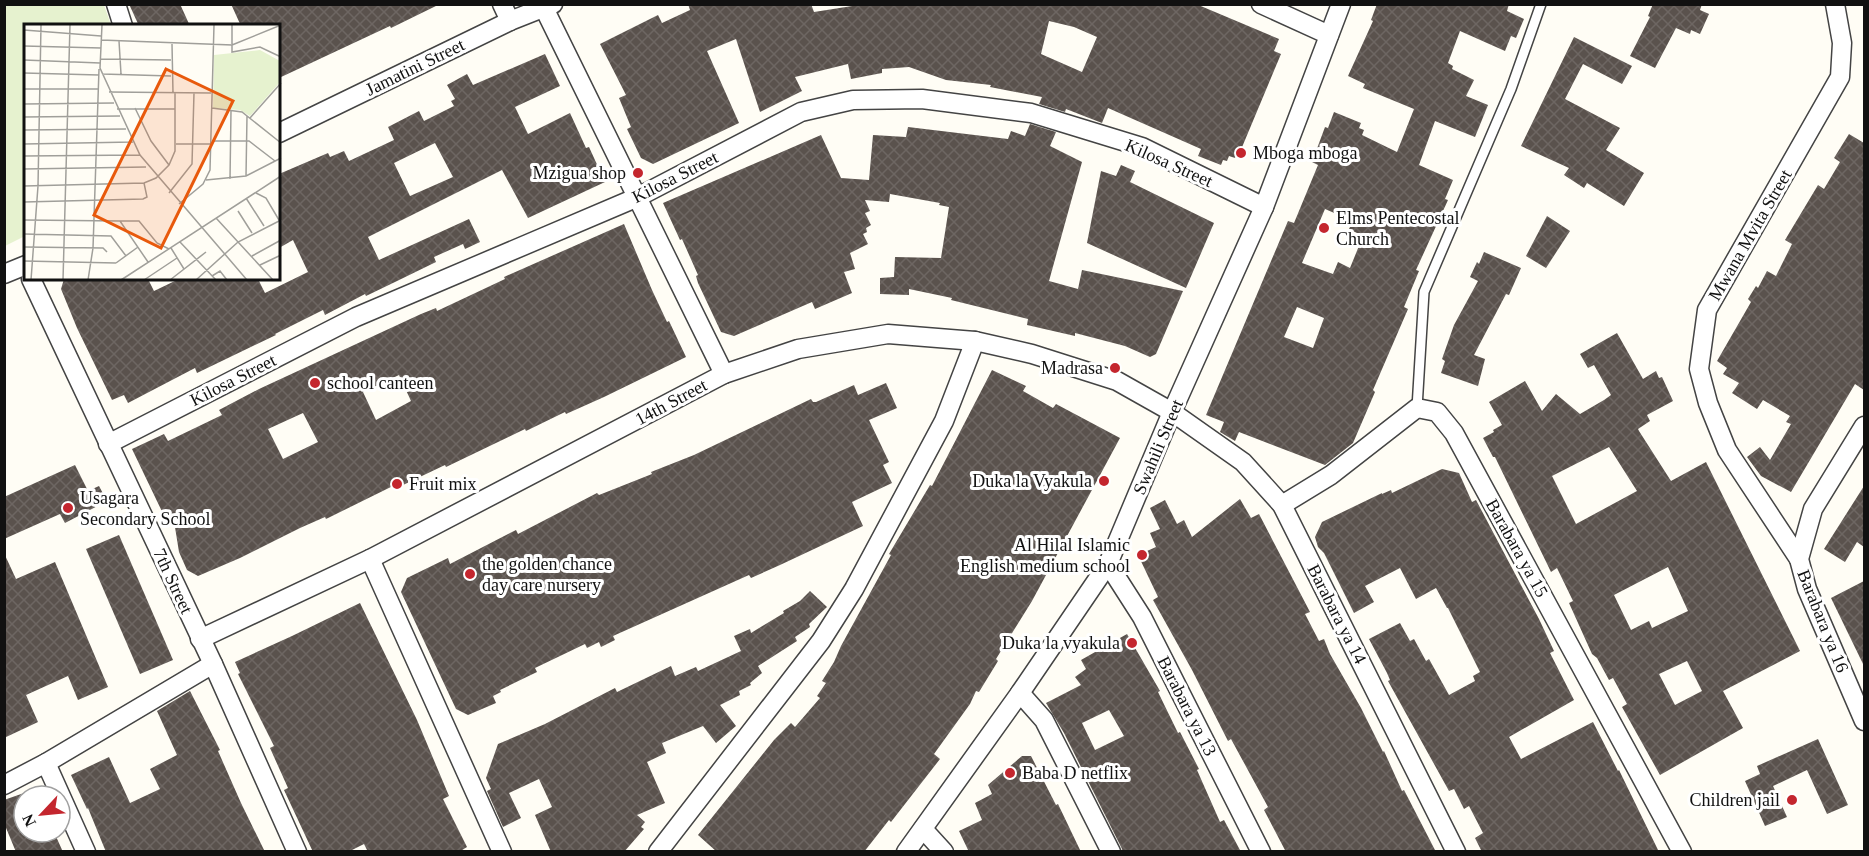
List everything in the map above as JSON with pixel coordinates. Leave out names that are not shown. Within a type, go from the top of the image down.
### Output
[{"type":"street","points":[[116,4],[122,24]]},
{"type":"street","points":[[1261,4],[1329,35]]},
{"type":"street","name":"Swahili Street","points":[[906,852],[924,830],[1108,564],[1172,412],[1264,207],[1341,4]]},
{"type":"street","name":"Mwana Mvita Street","points":[[1799,559],[1727,450],[1708,403],[1699,369],[1707,310],[1840,77],[1842,44],[1835,4]]},
{"type":"street","points":[[549,6],[724,374]]},
{"type":"street","name":"Jamatini Street","points":[[280,132],[506,13],[549,6]]},
{"type":"street","name":"Kilosa Street","points":[[108,444],[356,317],[638,197],[801,112],[853,100],[922,99],[1030,113],[1142,147],[1264,207]]},
{"type":"street","points":[[4,274],[24,265]]},
{"type":"street","name":"7th Street","points":[[31,280],[213,663],[297,852]]},
{"type":"street","name":"14th Street","points":[[200,639],[370,560],[724,374],[798,349],[888,334],[975,341],[1032,354],[1117,381],[1172,412]]},
{"type":"street","points":[[658,852],[821,641],[854,589],[944,421],[975,341]]},
{"type":"street","points":[[1282,505],[1331,475],[1417,408]]},
{"type":"street","name":"Barabara ya 15","points":[[1417,408],[1437,412],[1454,433],[1682,852]]},
{"type":"street","name":"Barabara ya 14","points":[[1172,412],[1243,462],[1282,505],[1456,852]]},
{"type":"street","name":"Barabara ya 16","points":[[1864,426],[1813,509],[1799,559],[1807,589],[1864,721]]},
{"type":"street","points":[[370,560],[502,852]]},
{"type":"street","name":"Barabara ya 13","points":[[1108,564],[1142,617],[1261,852]]},
{"type":"street","points":[[4,785],[46,763],[213,663]]},
{"type":"street","points":[[1020,693],[1044,720],[1111,852]]},
{"type":"street","points":[[46,763],[86,852]]},
{"type":"street","points":[[924,830],[944,852]]},
{"type":"lane","points":[[1417,408],[1424,292],[1511,89],[1541,4]]},
{"type":"green space","points":[[5,4],[104,5],[111,24],[24,24],[24,236],[5,246]]},
{"type":"building","points":[[129,4],[180,4],[189,24],[138,24]]},
{"type":"building","points":[[231,4],[440,4],[280,78],[280,24],[240,24]]},
{"type":"building","points":[[688,4],[811,4],[814,12],[865,4],[1196,4],[1279,39],[1274,51],[1281,54],[1240,152],[1237,151],[1235,158],[1229,156],[1227,161],[1223,160],[1221,165],[1198,156],[1201,149],[1108,108],[1102,123],[1066,109],[1065,112],[1039,104],[1042,97],[990,87],[991,85],[946,80],[909,67],[882,69],[882,73],[851,79],[848,64],[795,77],[802,91],[760,112],[736,39],[707,51],[739,123],[653,164],[641,158],[627,129],[631,127],[619,98],[626,95],[600,44],[658,15],[662,23],[690,10]],"holes":[[[1049,21],[1074,27],[1097,37],[1082,72],[1041,54]]]},
{"type":"building","points":[[1377,4],[1509,4],[1507,11],[1524,19],[1516,38],[1511,36],[1505,51],[1460,31],[1448,63],[1453,66],[1452,69],[1474,80],[1466,96],[1488,105],[1475,137],[1435,121],[1419,165],[1453,180],[1445,199],[1448,200],[1416,270],[1419,271],[1404,307],[1408,309],[1353,443],[1325,465],[1239,432],[1235,441],[1220,432],[1224,422],[1206,415],[1288,221],[1294,223],[1318,165],[1312,162],[1325,127],[1328,128],[1334,112],[1361,123],[1359,128],[1364,130],[1362,135],[1397,152],[1414,109],[1363,88],[1365,84],[1348,76],[1373,21],[1371,20]],"holes":[[[1325,209],[1353,221],[1349,229],[1363,236],[1350,268],[1338,262],[1333,274],[1302,263]],[[1297,307],[1324,318],[1313,348],[1284,337]]]},
{"type":"building","points":[[1653,4],[1702,4],[1700,10],[1709,14],[1700,34],[1691,30],[1690,34],[1676,28],[1655,68],[1630,56],[1650,17],[1648,16]]},
{"type":"building","points":[[1574,37],[1632,66],[1622,84],[1583,64],[1565,99],[1620,128],[1606,150],[1644,173],[1624,206],[1587,183],[1584,188],[1564,175],[1569,168],[1521,146]]},
{"type":"building","points":[[545,54],[560,86],[515,107],[528,134],[570,113],[605,182],[528,218],[502,170],[368,237],[379,260],[469,219],[480,242],[465,249],[463,244],[434,257],[436,262],[366,296],[365,294],[325,315],[323,310],[197,373],[195,368],[128,403],[124,395],[112,400],[61,289],[64,280],[148,280],[154,291],[177,280],[258,280],[265,293],[308,272],[293,240],[280,247],[280,174],[328,153],[330,157],[344,151],[349,161],[394,140],[388,127],[419,111],[424,121],[454,106],[451,101],[455,99],[447,85],[467,74],[473,85]],"holes":[[[435,143],[453,177],[410,196],[394,163]]]},
{"type":"building","points":[[1030,124],[1056,132],[1050,146],[1082,162],[1049,281],[1078,289],[1082,270],[1183,291],[1156,354],[1150,357],[1125,346],[1075,333],[1075,336],[1027,325],[1028,319],[951,300],[952,298],[909,289],[909,295],[880,294],[880,278],[894,277],[895,257],[941,258],[949,207],[939,205],[940,203],[890,194],[889,202],[865,200],[870,211],[865,213],[871,225],[863,234],[868,244],[850,253],[855,269],[844,272],[852,293],[815,309],[812,302],[734,336],[721,332],[698,283],[696,276],[698,275],[682,239],[680,240],[663,203],[821,135],[841,178],[869,180],[873,135],[906,137],[908,127],[1008,139],[1011,131],[1025,136]]},
{"type":"building","points":[[1849,134],[1864,143],[1864,390],[1855,384],[1791,492],[1761,476],[1747,457],[1760,447],[1770,460],[1791,424],[1786,422],[1790,416],[1763,400],[1757,409],[1732,393],[1739,383],[1723,374],[1727,368],[1717,361],[1751,302],[1748,299],[1756,286],[1758,288],[1767,271],[1776,276],[1792,244],[1785,240],[1818,185],[1824,189],[1840,162],[1834,158]]},
{"type":"building","points":[[1121,165],[1135,171],[1130,182],[1214,223],[1186,288],[1087,243],[1101,171],[1116,176]]},
{"type":"building","points":[[1547,216],[1570,231],[1546,268],[1526,256]]},
{"type":"building","points":[[624,224],[652,290],[686,357],[604,397],[566,414],[565,412],[526,431],[525,429],[446,467],[445,465],[403,485],[401,482],[326,519],[325,517],[300,528],[198,576],[187,570],[179,552],[174,521],[168,524],[132,449],[164,434],[168,441],[222,415],[219,410],[259,389],[421,314],[436,308],[437,311],[505,279],[504,277]],"holes":[[[399,375],[411,401],[376,420],[363,392]],[[303,413],[318,442],[283,459],[268,429]]]},
{"type":"building","points":[[1484,252],[1521,268],[1509,295],[1506,294],[1474,355],[1485,359],[1478,386],[1441,373],[1445,361],[1442,359],[1454,325],[1478,281],[1470,277]]},
{"type":"building","points":[[1617,333],[1643,379],[1656,371],[1659,378],[1662,377],[1673,401],[1647,415],[1650,421],[1638,429],[1639,431],[1671,481],[1706,462],[1800,651],[1723,691],[1743,728],[1660,775],[1622,707],[1627,704],[1613,678],[1609,680],[1597,658],[1592,654],[1569,603],[1573,601],[1557,568],[1551,572],[1495,457],[1483,438],[1502,425],[1489,402],[1525,381],[1542,411],[1556,394],[1580,414],[1611,395],[1594,365],[1588,368],[1580,354]],"holes":[[[1609,447],[1637,491],[1576,524],[1552,476]],[[1668,567],[1688,611],[1652,628],[1649,621],[1631,630],[1614,595]],[[1687,661],[1702,691],[1675,705],[1659,674]]]},
{"type":"building","points":[[992,370],[1026,386],[1023,391],[1053,408],[1056,404],[1120,438],[1032,601],[996,659],[998,661],[979,692],[976,691],[970,704],[934,754],[940,759],[891,822],[889,820],[864,852],[717,852],[698,835],[774,740],[791,723],[795,727],[820,698],[817,696],[826,683],[822,681],[891,555],[889,554],[930,485],[932,486]]},
{"type":"building","points":[[886,383],[897,408],[869,420],[889,462],[883,465],[892,483],[852,502],[863,526],[751,578],[749,575],[613,636],[615,640],[601,647],[599,642],[587,648],[585,644],[535,668],[537,672],[500,690],[501,692],[493,696],[496,703],[468,715],[456,709],[401,592],[407,578],[448,558],[450,564],[516,530],[518,534],[597,493],[599,495],[652,474],[651,472],[694,455],[811,399],[816,402],[854,385],[858,395]]},
{"type":"building","points":[[75,465],[88,491],[99,486],[107,501],[65,523],[60,514],[4,539],[4,497]]},
{"type":"building","points":[[1442,469],[1459,473],[1472,502],[1476,500],[1539,619],[1554,651],[1550,653],[1574,700],[1509,737],[1521,759],[1593,722],[1659,852],[1482,852],[1475,838],[1483,833],[1469,806],[1464,809],[1454,789],[1449,791],[1388,681],[1390,680],[1387,673],[1369,639],[1400,623],[1410,641],[1414,639],[1426,661],[1429,659],[1449,695],[1475,681],[1473,676],[1480,672],[1448,608],[1436,588],[1416,599],[1400,568],[1365,586],[1374,602],[1354,613],[1324,553],[1318,547],[1315,537],[1322,522],[1382,493],[1391,490],[1392,493]]},
{"type":"building","points":[[1864,486],[1864,547],[1857,542],[1845,562],[1824,549]]},
{"type":"building","points":[[1240,499],[1251,518],[1259,514],[1310,612],[1305,614],[1319,641],[1324,639],[1436,852],[1286,852],[1264,810],[1268,807],[1231,739],[1228,741],[1153,600],[1158,597],[1138,555],[1156,547],[1150,533],[1160,529],[1150,508],[1165,500],[1177,524],[1184,520],[1192,537]]},
{"type":"building","points":[[119,535],[173,660],[140,674],[86,549]]},
{"type":"building","points":[[4,553],[16,579],[55,562],[108,687],[78,700],[68,676],[26,695],[38,722],[4,738]]},
{"type":"building","points":[[1864,581],[1864,666],[1831,598]]},
{"type":"building","points":[[810,591],[827,607],[809,624],[810,627],[795,637],[797,641],[758,666],[762,673],[750,683],[751,685],[739,691],[740,695],[720,705],[736,726],[716,743],[703,726],[662,743],[666,753],[647,762],[665,803],[637,815],[645,822],[641,827],[644,829],[624,852],[551,852],[535,815],[552,807],[539,779],[509,793],[521,818],[503,827],[487,791],[491,789],[486,778],[498,744],[545,724],[615,688],[617,692],[671,666],[675,676],[696,667],[698,671],[741,651],[734,636],[750,629],[751,633],[784,613],[783,611],[800,601]]},
{"type":"building","points":[[360,603],[417,720],[449,796],[443,799],[467,847],[459,852],[368,852],[364,844],[348,852],[313,852],[284,790],[288,788],[270,748],[274,746],[238,674],[240,673],[235,662]]},
{"type":"building","points":[[1127,634],[1160,691],[1158,692],[1178,733],[1180,732],[1199,769],[1197,770],[1220,822],[1224,820],[1241,852],[1123,852],[1064,733],[1046,703],[1081,685],[1075,677],[1086,669],[1081,660]],"holes":[[[1109,710],[1124,736],[1095,750],[1082,723]]]},
{"type":"building","points":[[190,691],[220,750],[218,751],[265,852],[106,852],[88,808],[71,775],[109,757],[130,803],[160,789],[150,769],[177,755],[157,711]]},
{"type":"building","points":[[1818,739],[1848,805],[1827,814],[1807,770],[1773,786],[1787,817],[1765,826],[1745,781],[1760,774],[1757,766]]},
{"type":"building","points":[[1022,756],[1031,756],[1081,852],[969,852],[959,831],[982,820],[975,803],[992,794],[988,785]]},
{"type":"building","points":[[12,797],[12,842],[4,823],[4,800]]},
{"type":"building","points":[[13,844],[59,844],[63,852],[16,852]]},
{"type":"place","name":"Mboga mboga","points":[[1241,153]]},
{"type":"place","name":"Mzigua shop","points":[[638,173]]},
{"type":"place","name":"Elms Pentecostal Church","points":[[1324,228]]},
{"type":"place","name":"Madrasa","points":[[1115,368]]},
{"type":"place","name":"school canteen","points":[[315,383]]},
{"type":"place","name":"Duka la Vyakula","points":[[1104,481]]},
{"type":"place","name":"Fruit mix","points":[[397,484]]},
{"type":"place","name":"Usagara Secondary School","points":[[68,508]]},
{"type":"place","name":"Al Hilal Islamic English medium school","points":[[1142,555]]},
{"type":"place","name":"the golden chance day care nursery","points":[[470,574]]},
{"type":"place","name":"Duka la vyakula","points":[[1132,643]]},
{"type":"place","name":"Baba D netflix","points":[[1010,773]]},
{"type":"place","name":"Children jail","points":[[1792,800]]}]
